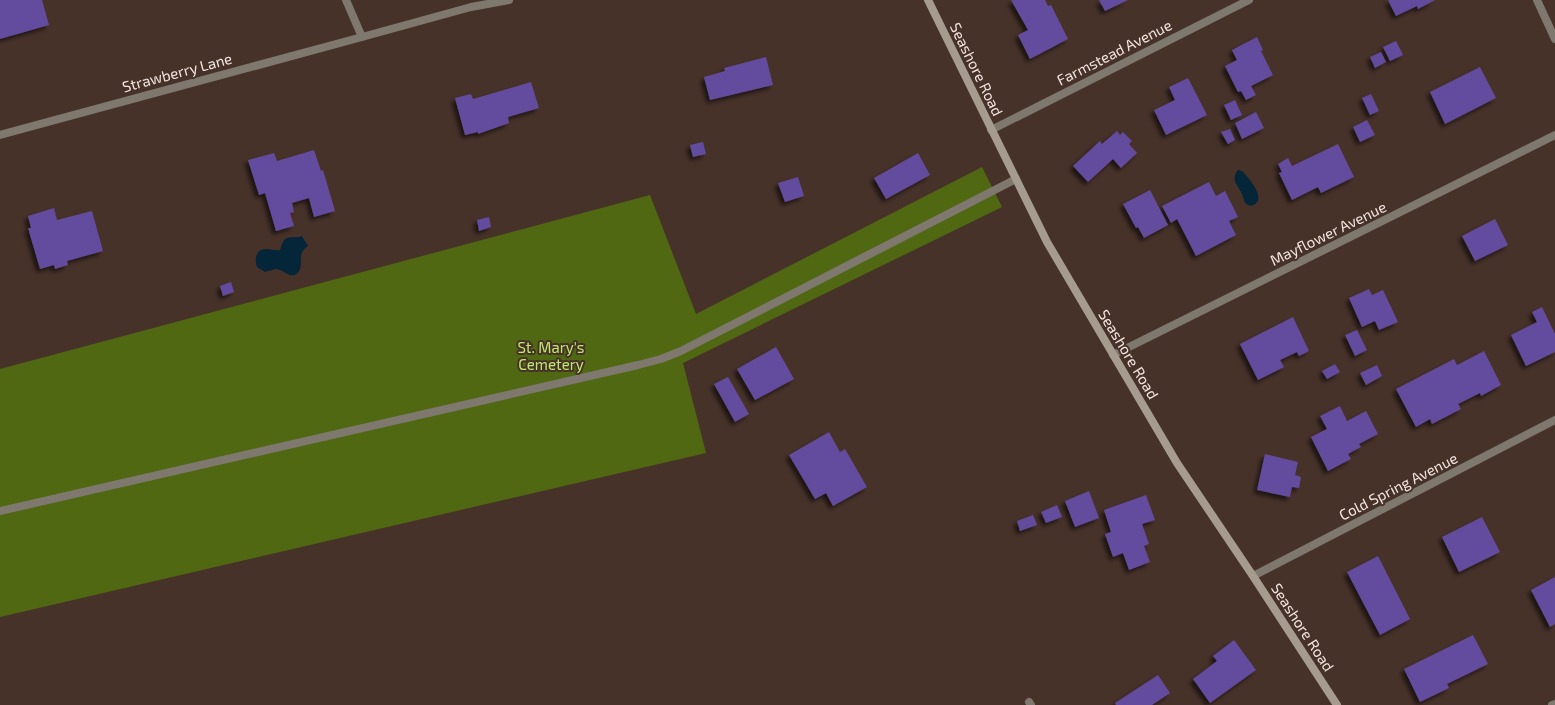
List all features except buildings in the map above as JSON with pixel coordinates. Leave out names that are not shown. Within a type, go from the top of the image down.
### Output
[{"type":"main road","name":"Seashore Road","points":[[928,0],[1047,242],[1113,356],[1177,463],[1254,576],[1337,705]]},
{"type":"street","points":[[346,0],[362,37]]},
{"type":"street","name":"Strawberry Lane","points":[[0,135],[471,7],[509,0]]},
{"type":"street","name":"Farmstead Avenue","points":[[991,130],[1249,0]]},
{"type":"street","points":[[1537,0],[1555,39]]},
{"type":"street","name":"Mayflower Avenue","points":[[1113,356],[1555,136]]},
{"type":"street","points":[[0,511],[661,359],[681,351],[1016,179]]},
{"type":"street","name":"Cold Spring Avenue","points":[[1254,576],[1555,420]]},
{"type":"green space","name":"St. Mary's Cemetery","points":[[982,167],[1002,207],[683,363],[706,453],[0,617],[0,369],[650,195],[696,314]]},
{"type":"water","points":[[1238,170],[1242,171],[1253,184],[1258,195],[1256,204],[1250,206],[1245,203],[1235,180]]},
{"type":"water","points":[[302,236],[308,246],[302,252],[300,268],[297,274],[292,275],[277,269],[265,272],[257,267],[256,258],[260,251],[263,249],[280,250],[284,240],[290,237]]}]
